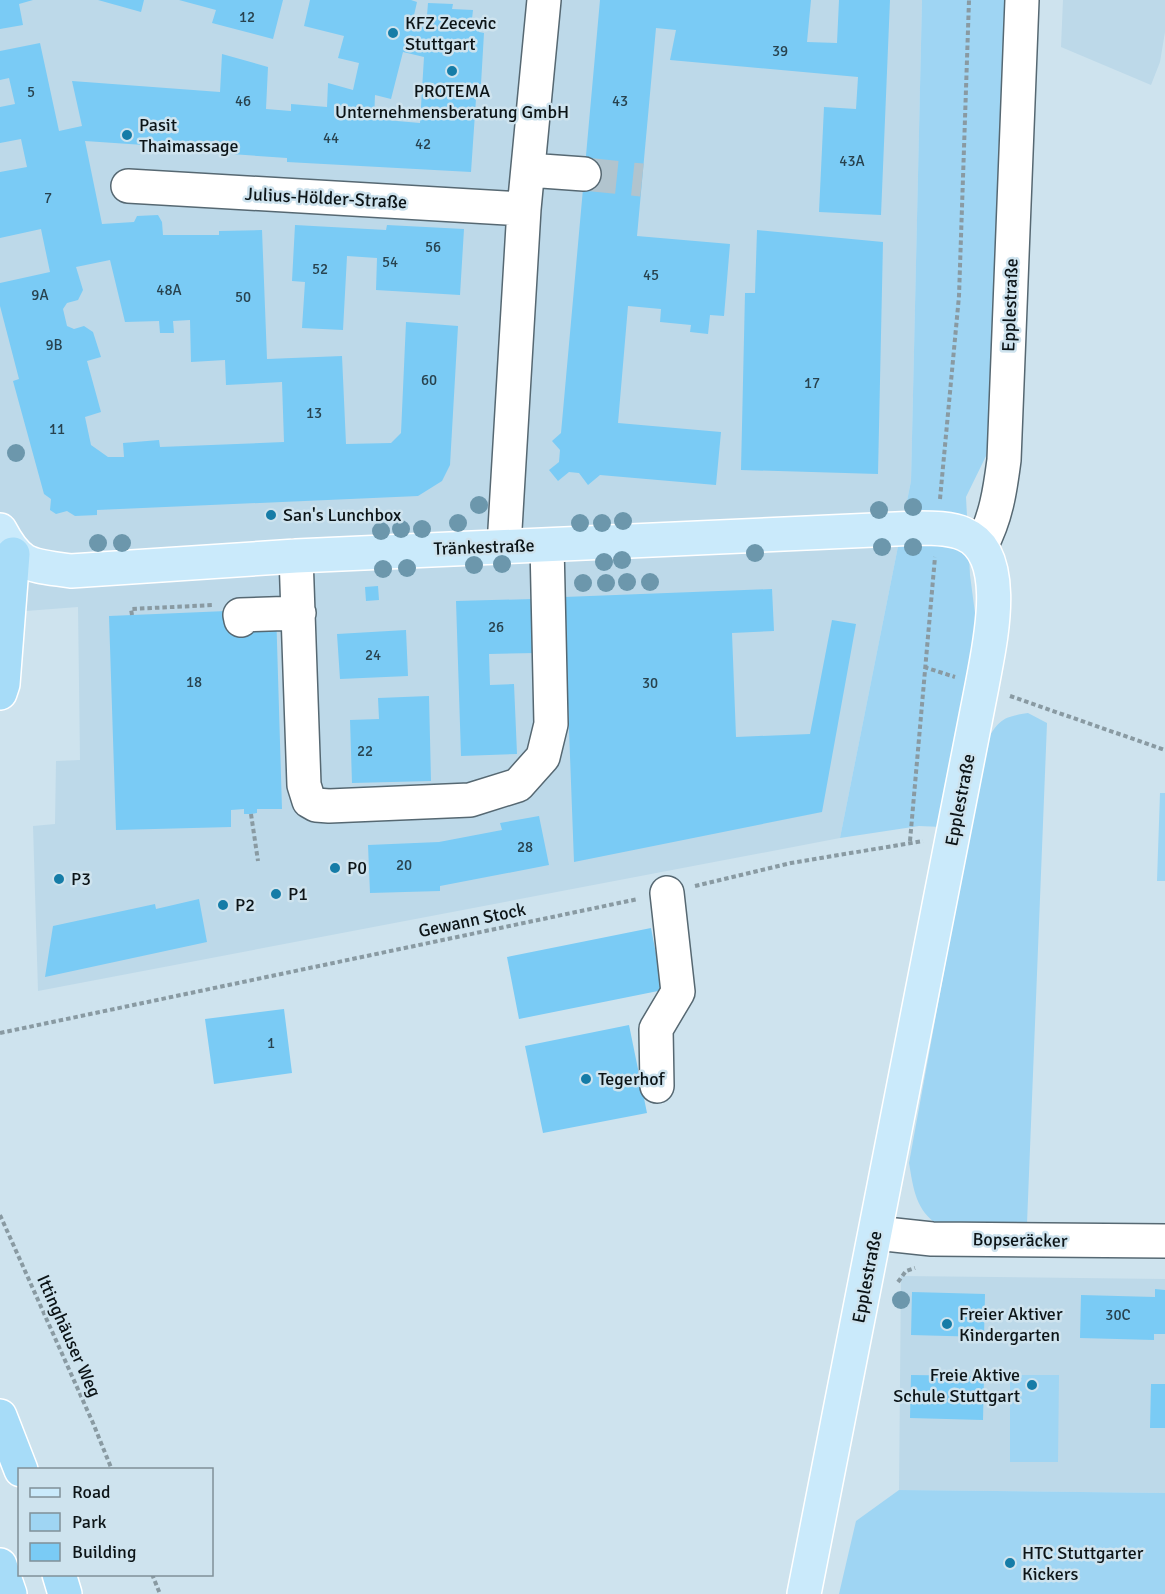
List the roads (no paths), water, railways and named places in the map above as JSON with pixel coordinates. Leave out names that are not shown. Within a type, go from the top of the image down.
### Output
[{"type":"highway","points":[[0,693],[3,684],[6,542]]},
{"type":"highway","points":[[0,1416],[20,1468]]},
{"type":"highway","points":[[0,1565],[10,1594]]},
{"type":"highway","points":[[59,1576],[65,1594]]},
{"type":"main road","name":"Tränkestraße","points":[[6,542],[35,566],[71,570],[296,556],[937,528],[965,534],[981,546]]},
{"type":"main road","name":"Epplestraße","points":[[804,1594],[991,635],[993,594],[991,564],[981,546]]},
{"type":"street","points":[[504,546],[524,209],[544,0]]},
{"type":"street","name":"Epplestraße","points":[[981,546],[992,525],[999,501],[1004,460],[1022,0]]},
{"type":"street","points":[[528,170],[584,174]]},
{"type":"street","name":"Julius-Hölder-Straße","points":[[128,186],[524,209]]},
{"type":"street","points":[[296,556],[304,785],[309,801],[316,805],[329,806],[470,800],[518,785],[543,757],[550,724],[547,545]]},
{"type":"street","points":[[241,620],[240,615],[299,613]]},
{"type":"street","points":[[657,1086],[656,1029],[678,992],[666,893]]},
{"type":"street","name":"Bopseräcker","points":[[876,1233],[932,1239],[1165,1241]]},
{"type":"tunnel","points":[[584,174],[642,180]]},
{"type":"place","name":"KFZ Zecevic Stuttgart","points":[[393,33]]},
{"type":"place","name":"PROTEMA Unternehmensberatung GmbH","points":[[452,71]]},
{"type":"place","name":"Pasit Thaimassage","points":[[127,135]]},
{"type":"place","name":"San's Lunchbox","points":[[271,515]]},
{"type":"place","name":"P0","points":[[335,868]]},
{"type":"place","name":"P3","points":[[59,879]]},
{"type":"place","name":"P1","points":[[276,894]]},
{"type":"place","name":"P2","points":[[223,905]]},
{"type":"place","name":"Tegerhof","points":[[586,1079]]},
{"type":"place","name":"Freier Aktiver Kindergarten","points":[[947,1324]]},
{"type":"place","name":"Freie Aktive Schule Stuttgart","points":[[1032,1385]]},
{"type":"place","name":"HTC Stuttgarter Kickers","points":[[1010,1563]]}]
